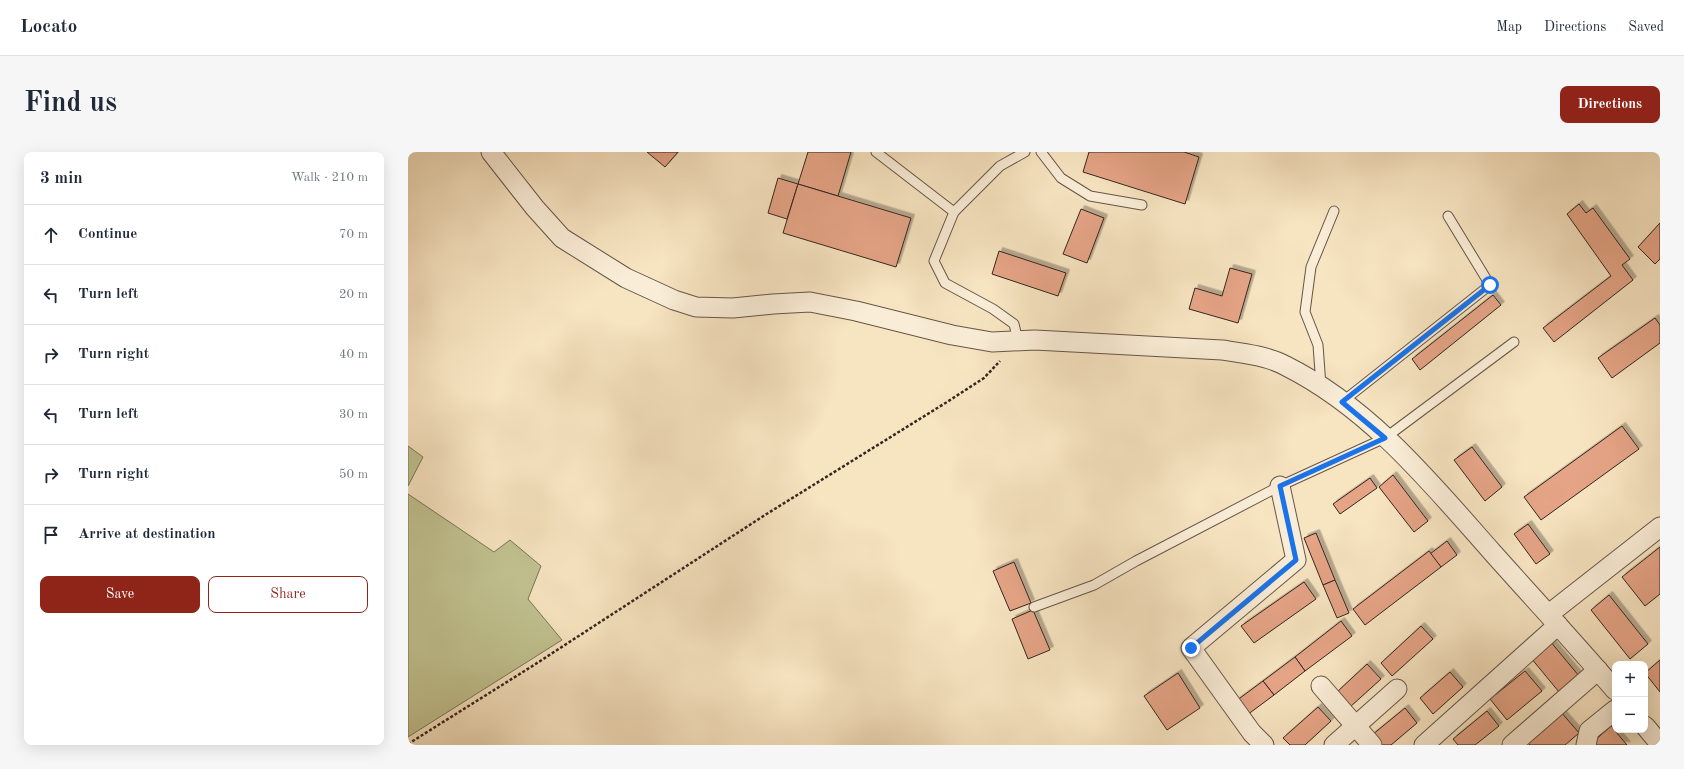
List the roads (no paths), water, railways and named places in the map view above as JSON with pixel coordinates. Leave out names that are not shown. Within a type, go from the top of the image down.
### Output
[{"type":"street","points":[[491,152],[535,208],[562,238],[626,278],[674,300],[696,307],[726,308],[810,302],[856,311],[952,335],[992,342],[1035,340],[1222,350],[1251,355],[1285,365],[1321,386],[1342,402],[1413,463],[1612,686]]},
{"type":"street","points":[[1264,745],[1252,733],[1191,648],[1296,560],[1280,486]]},
{"type":"street","points":[[1424,745],[1554,620],[1660,527]]},
{"type":"street","points":[[1512,745],[1598,670]]},
{"type":"street","points":[[1321,686],[1372,745]]},
{"type":"street","points":[[1334,745],[1397,689]]},
{"type":"street","points":[[1586,745],[1589,731],[1612,712]]},
{"type":"street","points":[[1648,730],[1660,744]]},
{"type":"lane","points":[[876,152],[954,212]]},
{"type":"lane","points":[[1018,341],[1014,324],[992,309],[945,283],[934,261],[954,212],[1000,166],[1025,152]]},
{"type":"lane","points":[[1041,152],[1061,178],[1090,196],[1142,205]]},
{"type":"lane","points":[[1321,386],[1318,345],[1305,312],[1312,267],[1334,211]]},
{"type":"lane","points":[[1342,402],[1490,285],[1448,216]]},
{"type":"lane","points":[[1034,607],[1094,585],[1280,486],[1385,438],[1514,342]]}]
